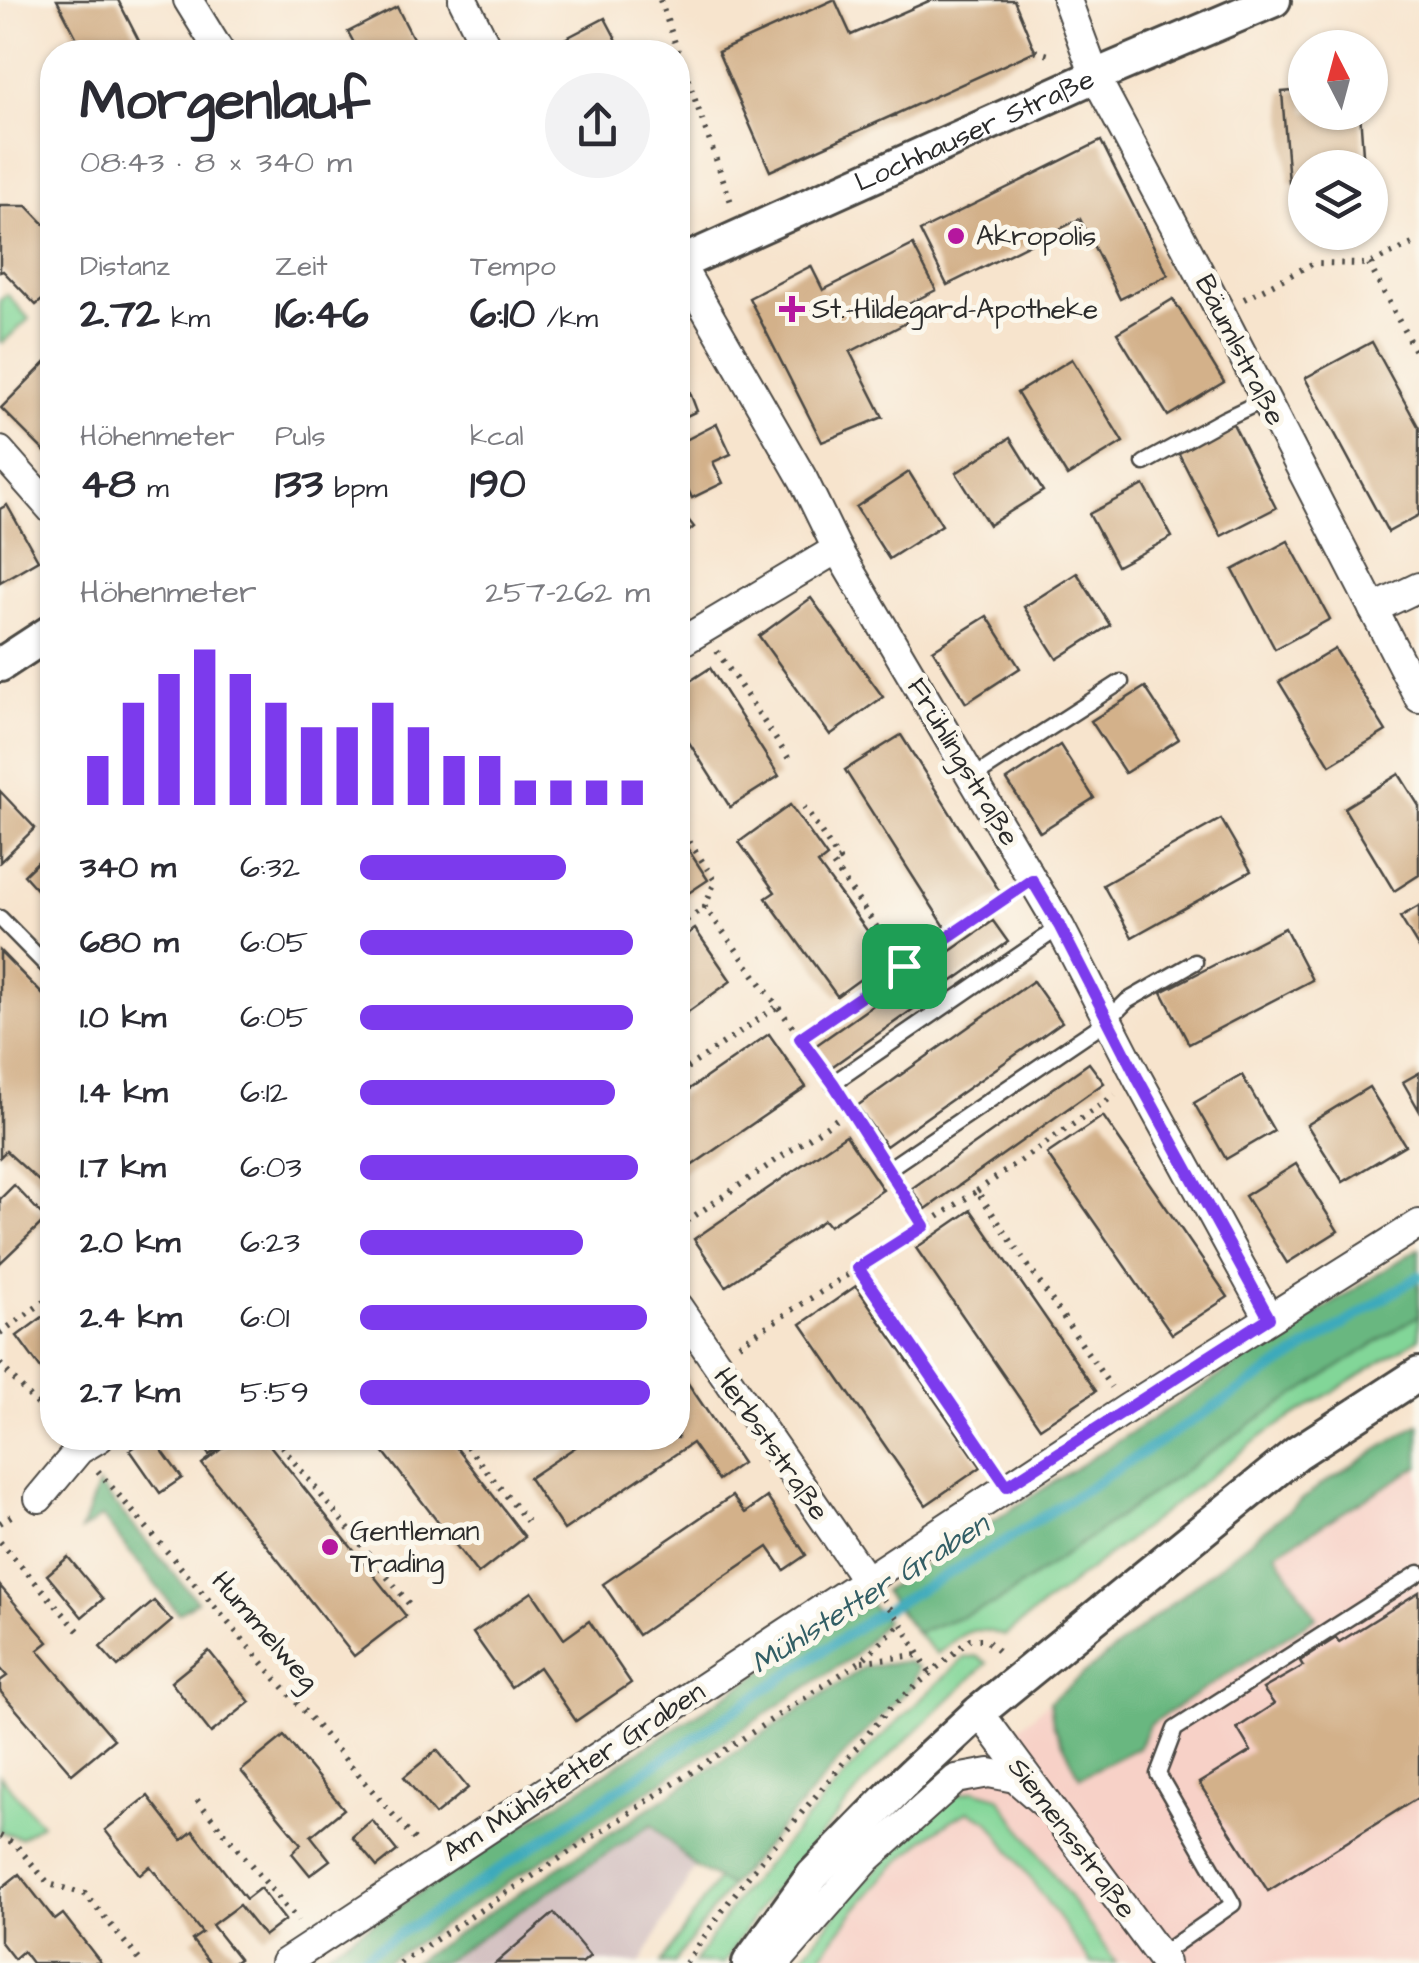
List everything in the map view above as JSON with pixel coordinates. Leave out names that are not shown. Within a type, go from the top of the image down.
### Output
[{"type":"street","points":[[188,0],[213,40]]},
{"type":"street","points":[[463,0],[482,40]]},
{"type":"street","name":"Bäumlstraße","points":[[1067,0],[1095,76],[1419,698]]},
{"type":"street","name":"Lochhauser Straße","points":[[690,259],[1274,0]]},
{"type":"street","name":"Frühlingstraße","points":[[690,285],[803,479],[837,549],[1060,927],[1269,1318]]},
{"type":"street","points":[[0,451],[40,496]]},
{"type":"street","points":[[690,637],[837,549]]},
{"type":"street","points":[[1373,609],[1419,588]]},
{"type":"street","points":[[0,665],[40,639]]},
{"type":"street","name":"Am Mühlstetter Graben","points":[[285,1963],[1007,1486],[1419,1224]]},
{"type":"street","name":"Herbststraße","points":[[690,1325],[866,1580]]},
{"type":"street","points":[[749,1963],[814,1875],[979,1712],[1297,1453],[1419,1374]]},
{"type":"street","points":[[39,1498],[83,1450]]},
{"type":"street","name":"Siemensstraße","points":[[979,1712],[1162,1959]]},
{"type":"street","points":[[776,1963],[869,1857],[956,1779],[989,1773],[1015,1778],[1045,1804]]},
{"type":"lane","points":[[1144,463],[1266,400]]},
{"type":"lane","points":[[972,778],[1121,682]]},
{"type":"lane","points":[[0,918],[40,959]]},
{"type":"lane","points":[[833,1083],[1060,927]]},
{"type":"lane","points":[[888,1169],[1108,1020],[1127,1002],[1195,962]]},
{"type":"lane","points":[[1162,1959],[1234,1904],[1158,1774],[1176,1729],[1419,1574]]},
{"type":"path","points":[[660,0],[674,40]]},
{"type":"path","points":[[1035,51],[1050,54]]},
{"type":"path","points":[[690,85],[733,208]]},
{"type":"path","points":[[1220,311],[1314,263],[1368,264],[1419,240]]},
{"type":"path","points":[[1368,264],[1419,359]]},
{"type":"path","points":[[703,629],[788,759]]},
{"type":"path","points":[[804,807],[839,860],[832,863],[904,966]]},
{"type":"path","points":[[690,842],[715,881],[704,906],[690,917]]},
{"type":"path","points":[[800,1038],[1032,880]]},
{"type":"path","points":[[704,906],[833,1083],[924,1226]]},
{"type":"path","points":[[690,1066],[778,1006]]},
{"type":"path","points":[[714,1360],[977,1191],[1138,1079]]},
{"type":"path","points":[[690,1219],[850,1110]]},
{"type":"path","points":[[977,1191],[1126,1409]]},
{"type":"path","points":[[858,1268],[1007,1486]]},
{"type":"path","points":[[0,1334],[40,1305]]},
{"type":"path","points":[[0,1364],[40,1408]]},
{"type":"path","points":[[0,1372],[9,1374]]},
{"type":"path","name":"Hummelweg","points":[[94,1450],[427,1853]]},
{"type":"path","points":[[285,1450],[410,1605]]},
{"type":"path","points":[[470,1450],[528,1521]]},
{"type":"path","points":[[0,1522],[11,1516]]},
{"type":"path","points":[[0,1542],[83,1636]]},
{"type":"path","points":[[400,1963],[861,1661],[899,1621],[930,1674]]},
{"type":"path","points":[[686,1963],[730,1900],[888,1710],[970,1639],[985,1639],[1024,1675]]},
{"type":"path","points":[[861,1661],[919,1655]]},
{"type":"path","points":[[197,1800],[306,1930]]},
{"type":"path","points":[[0,1836],[15,1844],[49,1884],[84,1894],[142,1963]]},
{"type":"shaded area","points":[[1419,1466],[1419,1963],[1116,1963],[999,1797],[949,1797],[1050,1701],[1053,1724],[1149,1725],[1315,1617],[1276,1553]]},
{"type":"shaded area","points":[[969,1811],[988,1820],[1091,1963],[816,1963],[890,1872],[946,1822]]},
{"type":"shaded area","points":[[653,1824],[695,1867],[641,1963],[441,1963]]},
{"type":"green space","points":[[7,294],[29,319],[2,343],[0,300]]},
{"type":"green space","points":[[1419,1248],[1419,1315],[1252,1423],[997,1603],[916,1633],[884,1591]]},
{"type":"green space","points":[[1419,1315],[1419,1338],[1263,1435],[1004,1636],[975,1630],[937,1654],[916,1633],[997,1603],[1252,1423]]},
{"type":"green space","points":[[1419,1424],[1419,1466],[1276,1553],[1316,1617],[1149,1725],[1139,1747],[1080,1777],[1053,1724],[1050,1701],[1318,1487]]},
{"type":"green space","points":[[98,1484],[197,1601],[178,1613],[102,1517],[81,1531]]},
{"type":"green space","points":[[869,1603],[886,1620],[854,1656],[385,1963],[310,1963]]},
{"type":"green space","points":[[976,1656],[987,1663],[878,1767],[762,1904],[724,1963],[694,1963],[742,1892],[867,1751],[964,1658]]},
{"type":"green space","points":[[907,1661],[918,1667],[912,1686],[855,1743],[730,1886],[695,1867],[652,1824],[441,1963],[412,1963],[865,1667]]},
{"type":"green space","points":[[0,1775],[41,1824],[20,1838],[0,1831]]},
{"type":"green space","points":[[974,1790],[999,1797],[1116,1963],[1091,1963],[988,1820],[969,1811],[904,1857],[865,1898],[816,1963],[797,1963],[853,1893],[949,1797]]},
{"type":"green space","points":[[718,1879],[730,1886],[674,1963],[661,1963]]},
{"type":"building","points":[[57,0],[118,0],[138,40],[78,40]]},
{"type":"building","points":[[833,0],[851,35],[931,0],[1014,0],[1035,51],[770,171],[718,52]]},
{"type":"building","points":[[397,7],[414,40],[352,40],[348,32]]},
{"type":"building","points":[[605,18],[617,40],[563,40]]},
{"type":"building","points":[[1288,91],[1288,130],[1361,130],[1363,150],[1288,150],[1288,170],[1282,92]]},
{"type":"building","points":[[1101,141],[1168,275],[1120,299],[1080,219],[947,285],[920,231]]},
{"type":"building","points":[[0,206],[27,206],[40,220],[40,302],[36,305],[0,272]]},
{"type":"building","points":[[913,245],[936,290],[899,309],[906,323],[850,352],[883,417],[822,442],[749,298],[811,266],[823,290]]},
{"type":"building","points":[[1173,299],[1224,382],[1168,416],[1117,333]]},
{"type":"building","points":[[1372,342],[1419,428],[1419,515],[1388,532],[1305,378]]},
{"type":"building","points":[[1072,359],[1123,442],[1067,476],[1017,393]]},
{"type":"building","points":[[40,368],[40,447],[1,408]]},
{"type":"building","points":[[690,393],[697,411],[690,414]]},
{"type":"building","points":[[1231,420],[1276,508],[1221,536],[1176,448]]},
{"type":"building","points":[[717,424],[731,454],[713,462],[723,483],[692,498],[690,494],[690,438]]},
{"type":"building","points":[[1010,438],[1043,491],[989,525],[956,473]]},
{"type":"building","points":[[909,472],[942,525],[889,559],[856,507]]},
{"type":"building","points":[[1144,485],[1172,537],[1117,566],[1089,514]]},
{"type":"building","points":[[7,505],[38,560],[0,582],[0,509]]},
{"type":"building","points":[[1288,541],[1330,619],[1275,649],[1233,570]]},
{"type":"building","points":[[1077,573],[1110,625],[1057,659],[1024,607]]},
{"type":"building","points":[[811,598],[883,697],[830,735],[759,636]]},
{"type":"building","points":[[987,616],[1020,668],[966,703],[933,650]]},
{"type":"building","points":[[1335,649],[1386,731],[1330,765],[1279,682]]},
{"type":"building","points":[[710,668],[779,776],[730,807],[690,744],[690,681]]},
{"type":"building","points":[[1145,687],[1179,739],[1125,773],[1091,721]]},
{"type":"building","points":[[901,735],[1002,895],[947,930],[845,770]]},
{"type":"building","points":[[1060,745],[1094,798],[1040,832],[1007,780]]},
{"type":"building","points":[[1399,774],[1419,806],[1419,875],[1394,891],[1344,808]]},
{"type":"building","points":[[0,791],[35,828],[0,862]]},
{"type":"building","points":[[790,805],[827,857],[818,864],[888,959],[837,996],[766,898],[775,892],[739,842]]},
{"type":"building","points":[[1221,819],[1251,871],[1132,937],[1103,885]]},
{"type":"building","points":[[690,852],[708,880],[690,892]]},
{"type":"building","points":[[40,860],[40,893],[24,875]]},
{"type":"building","points":[[1419,906],[1419,948],[1400,917]]},
{"type":"building","points":[[993,921],[1008,942],[830,1068],[815,1046]]},
{"type":"building","points":[[1285,928],[1312,980],[1189,1044],[1162,992]]},
{"type":"building","points":[[695,929],[731,981],[690,1010],[690,933]]},
{"type":"building","points":[[0,951],[40,992],[40,1182],[6,1151],[0,1157]]},
{"type":"building","points":[[1033,981],[1062,1022],[886,1146],[857,1106]]},
{"type":"building","points":[[769,1034],[806,1087],[690,1167],[690,1089]]},
{"type":"building","points":[[1089,1063],[1104,1083],[926,1209],[911,1189]]},
{"type":"building","points":[[1419,1073],[1419,1110],[1403,1082]]},
{"type":"building","points":[[1242,1075],[1274,1131],[1226,1159],[1194,1103]]},
{"type":"building","points":[[1369,1087],[1405,1145],[1343,1182],[1307,1125]]},
{"type":"building","points":[[1103,1116],[1228,1297],[1172,1334],[1047,1154]]},
{"type":"building","points":[[846,1135],[883,1190],[829,1226],[824,1220],[726,1286],[694,1239]]},
{"type":"building","points":[[1296,1164],[1338,1231],[1287,1263],[1245,1196]]},
{"type":"building","points":[[14,1185],[40,1213],[40,1225],[0,1263],[0,1199]]},
{"type":"building","points":[[971,1210],[1096,1391],[1040,1428],[916,1248]]},
{"type":"building","points":[[856,1286],[981,1467],[926,1505],[801,1324]]},
{"type":"building","points":[[40,1319],[40,1368],[17,1336]]},
{"type":"building","points":[[690,1386],[742,1463],[718,1480],[692,1443]]},
{"type":"building","points":[[130,1450],[162,1450],[182,1478],[160,1493]]},
{"type":"building","points":[[220,1450],[274,1450],[406,1616],[354,1656],[202,1464]]},
{"type":"building","points":[[382,1450],[458,1450],[525,1537],[478,1574]]},
{"type":"building","points":[[571,1450],[682,1450],[564,1530],[529,1478]]},
{"type":"building","points":[[732,1496],[745,1513],[767,1497],[806,1555],[784,1570],[768,1547],[638,1635],[603,1584]]},
{"type":"building","points":[[68,1557],[103,1599],[82,1617],[47,1575]]},
{"type":"building","points":[[0,1586],[48,1642],[38,1650],[114,1739],[72,1774],[0,1691],[0,1681],[7,1676],[0,1668]]},
{"type":"building","points":[[532,1592],[564,1639],[589,1621],[631,1683],[576,1721],[539,1667],[511,1687],[473,1633]]},
{"type":"building","points":[[1419,1592],[1419,1797],[1268,1891],[1199,1783],[1251,1751],[1237,1728],[1274,1704],[1263,1689],[1303,1666],[1300,1661],[1336,1638],[1339,1642]]},
{"type":"building","points":[[154,1601],[172,1621],[118,1667],[100,1647]]},
{"type":"building","points":[[209,1651],[250,1702],[211,1733],[171,1682]]},
{"type":"building","points":[[284,1736],[344,1809],[311,1836],[330,1860],[310,1875],[292,1853],[301,1844],[241,1771]]},
{"type":"building","points":[[437,1750],[468,1788],[435,1815],[404,1777]]},
{"type":"building","points":[[148,1796],[182,1840],[193,1831],[246,1899],[260,1888],[285,1920],[264,1936],[239,1905],[212,1925],[239,1959],[233,1963],[210,1963],[192,1940],[202,1933],[150,1866],[140,1875],[105,1830]]},
{"type":"building","points":[[372,1820],[397,1851],[377,1867],[352,1837]]},
{"type":"building","points":[[19,1874],[55,1920],[63,1914],[101,1963],[32,1963],[23,1951],[14,1959],[0,1941],[0,1889]]},
{"type":"building","points":[[554,1913],[590,1956],[582,1963],[496,1963]]},
{"type":"waterway","name":"Mühlstetter Graben","points":[[353,1963],[464,1893],[876,1615],[1000,1544],[1419,1276]]},
{"type":"place","name":"Akropolis","points":[[956,236]]},
{"type":"place","name":"St.-Hildegard-Apotheke","points":[[792,309]]},
{"type":"place","name":"Gentleman Trading","points":[[330,1547]]},
{"type":"route","points":[[1032,880],[1269,1318],[1007,1486],[858,1268],[924,1226],[800,1038],[904,966],[1032,880]]}]
